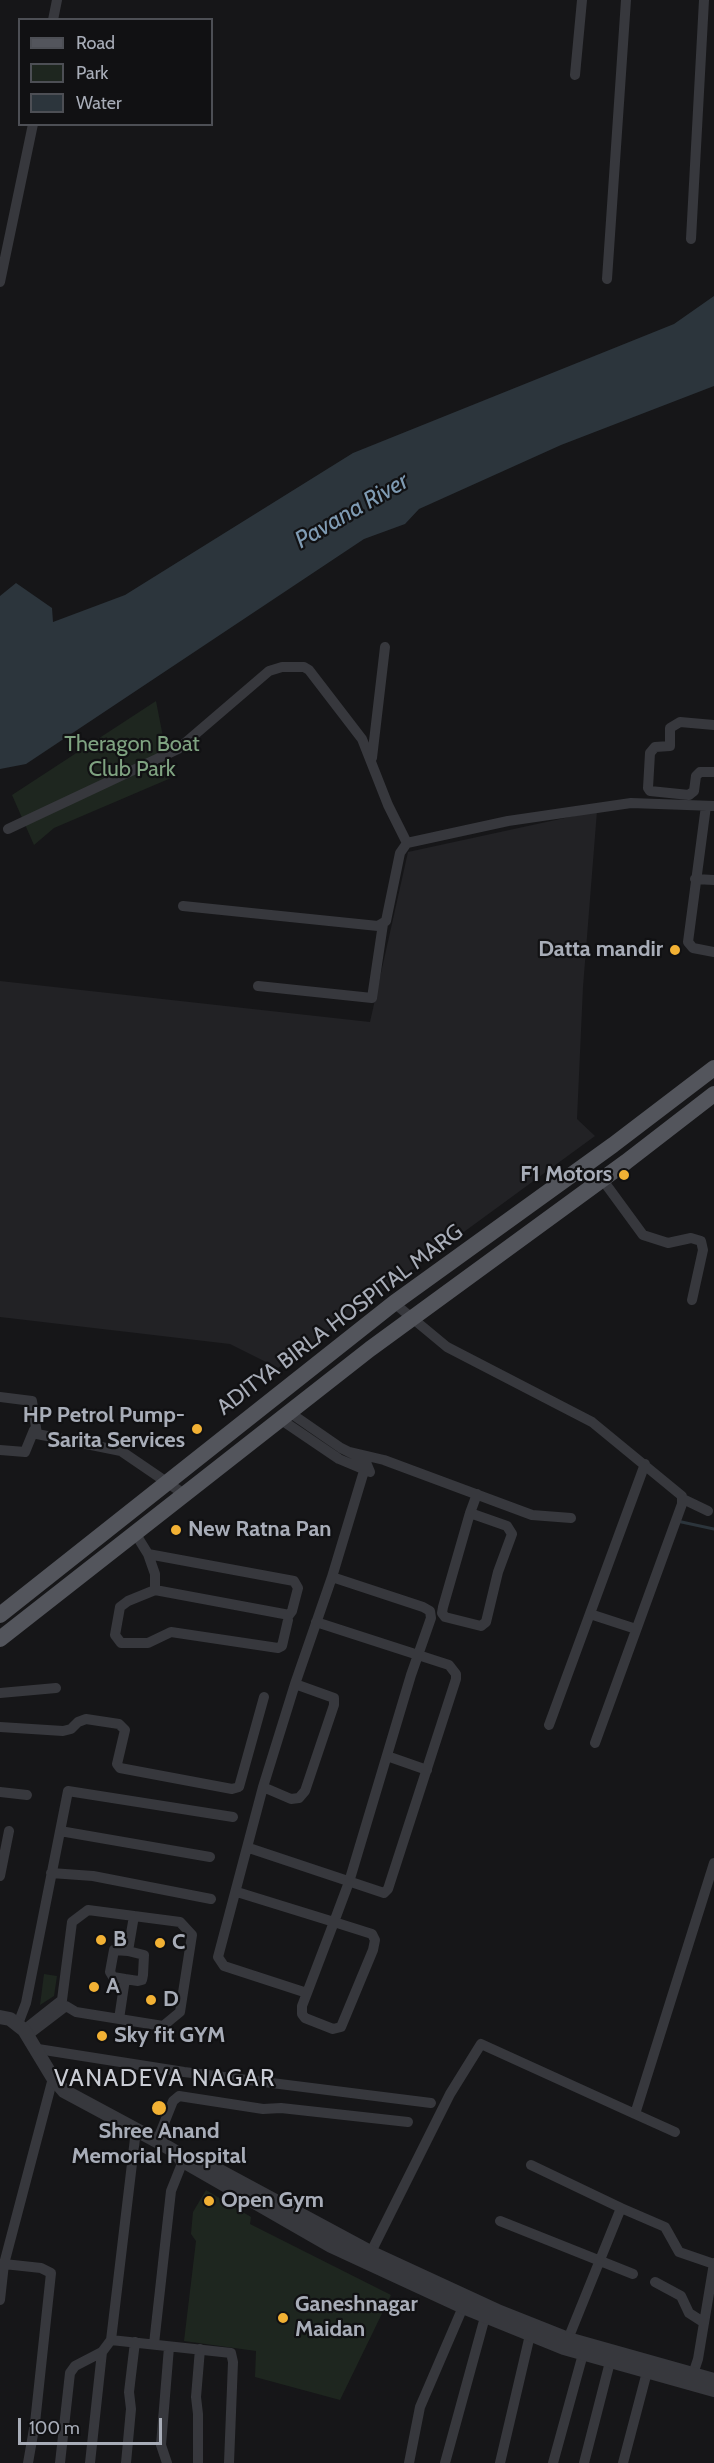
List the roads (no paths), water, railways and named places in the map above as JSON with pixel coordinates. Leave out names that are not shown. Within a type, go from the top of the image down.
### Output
[{"type":"main road","name":"ADITYA BIRLA HOSPITAL MARG","points":[[0,1615],[394,1303],[613,1145],[714,1068]]},
{"type":"main road","name":"ADITYA BIRLA HOSPITAL MARG","points":[[0,1639],[284,1415],[413,1317],[626,1162],[714,1094]]},
{"type":"main road","points":[[613,1145],[626,1162]]},
{"type":"main road","points":[[492,1232],[506,1249]]},
{"type":"street","points":[[53,18],[57,0]]},
{"type":"street","points":[[576,75],[582,0]]},
{"type":"street","points":[[607,279],[626,0]]},
{"type":"street","points":[[691,239],[704,0]]},
{"type":"street","points":[[0,282],[33,126]]},
{"type":"street","points":[[372,761],[385,646]]},
{"type":"street","points":[[8,829],[178,748],[275,668],[297,666],[309,670],[363,739],[388,805],[407,843]]},
{"type":"street","points":[[714,724],[680,722],[670,728],[670,746],[655,747],[650,753],[648,788],[650,791],[689,795],[694,791],[696,776],[700,772],[714,772]]},
{"type":"street","points":[[258,986],[372,998],[383,924],[387,916],[400,853],[407,843],[508,821],[631,803],[710,806],[695,879],[689,946],[714,952]]},
{"type":"street","points":[[695,879],[714,880]]},
{"type":"street","points":[[183,906],[378,926],[383,924]]},
{"type":"street","points":[[602,1179],[643,1235],[668,1243],[691,1238],[701,1240],[703,1250],[692,1300]]},
{"type":"street","points":[[394,1303],[447,1347],[592,1422],[679,1492],[683,1500],[708,1511]]},
{"type":"street","points":[[0,1397],[32,1401],[34,1430],[26,1452],[0,1450]]},
{"type":"street","points":[[284,1415],[347,1456],[365,1460],[370,1467],[370,1472],[364,1471],[332,1577],[295,1684],[263,1787],[249,1848],[218,1957],[219,1963],[307,1994]]},
{"type":"street","points":[[34,1430],[41,1436],[107,1446],[121,1451],[184,1494]]},
{"type":"street","points":[[347,1456],[384,1460],[543,1518],[571,1518]]},
{"type":"street","points":[[549,1725],[645,1464]]},
{"type":"street","points":[[470,1513],[507,1526],[512,1534],[498,1572],[486,1622],[481,1626],[445,1617],[442,1613],[470,1513],[477,1494]]},
{"type":"street","points":[[595,1743],[683,1500]]},
{"type":"street","points":[[135,1533],[148,1554],[155,1574],[155,1590]]},
{"type":"street","points":[[148,1554],[294,1581],[298,1588],[289,1615],[155,1590],[128,1601],[120,1607],[117,1614],[116,1641],[148,1643],[171,1632],[278,1648],[282,1646],[288,1620]]},
{"type":"street","points":[[237,1892],[334,1922],[372,1934],[375,1940],[341,2027],[333,2029],[305,2018],[302,2014],[302,2006],[307,1994],[334,1922],[349,1882],[417,1655],[431,1618],[430,1611],[332,1577]]},
{"type":"street","points":[[590,1614],[636,1629]]},
{"type":"street","points":[[249,1848],[384,1893],[388,1889],[456,1674],[449,1665],[316,1622]]},
{"type":"street","points":[[263,1787],[291,1798],[299,1798],[305,1791],[334,1705],[334,1698],[295,1684]]},
{"type":"street","points":[[0,1693],[56,1688]]},
{"type":"street","points":[[0,1727],[63,1731],[71,1730],[78,1722],[86,1719],[119,1724],[124,1730],[117,1764],[120,1767],[232,1789],[239,1786],[264,1697]]},
{"type":"street","points":[[387,1756],[427,1770]]},
{"type":"street","points":[[16,2025],[26,2003],[66,1796],[71,1790],[233,1817]]},
{"type":"street","points":[[0,1792],[27,1795]]},
{"type":"street","points":[[0,1876],[9,1831]]},
{"type":"street","points":[[60,1831],[210,1857]]},
{"type":"street","points":[[635,2114],[714,1863]]},
{"type":"street","points":[[51,1873],[93,1876],[211,1899]]},
{"type":"street","points":[[88,1910],[180,1923],[192,1935],[180,2012],[163,2026],[76,2012],[66,2006],[16,2025],[62,2000],[72,1922],[88,1910]]},
{"type":"street","points":[[128,1951],[134,1916]]},
{"type":"street","points":[[114,1950],[128,1951],[141,1953],[145,1958],[142,1980],[113,1977],[110,1972],[114,1950]]},
{"type":"street","points":[[119,2019],[125,1979]]},
{"type":"street","points":[[0,2008],[9,2013],[16,2025],[38,2049],[53,2078],[64,2091],[157,2141],[179,2156]]},
{"type":"street","points":[[368,2258],[450,2094],[481,2044],[675,2132]]},
{"type":"street","points":[[38,2049],[184,2072],[431,2103]]},
{"type":"street","points":[[0,2300],[4,2264],[53,2078]]},
{"type":"street","points":[[157,2141],[173,2101],[179,2097],[262,2109],[281,2108],[408,2122]]},
{"type":"street","points":[[60,2463],[69,2373],[75,2366],[102,2352],[111,2340],[136,2130]]},
{"type":"street","points":[[154,2344],[171,2191],[179,2156],[186,2152],[368,2258],[485,2317],[530,2335],[692,2378],[714,2390]]},
{"type":"street","points":[[531,2165],[665,2227],[679,2252],[714,2264],[700,2351],[692,2378]]},
{"type":"street","points":[[566,2344],[621,2208]]},
{"type":"street","points":[[500,2221],[633,2274]]},
{"type":"street","points":[[368,2258],[437,2284],[583,2354],[647,2372],[714,2380]]},
{"type":"street","points":[[4,2264],[41,2268],[51,2273],[35,2423],[28,2463]]},
{"type":"street","points":[[655,2282],[677,2292],[689,2313],[703,2322]]},
{"type":"street","points":[[408,2463],[420,2407],[463,2307]]},
{"type":"street","points":[[445,2463],[485,2317]]},
{"type":"street","points":[[500,2463],[530,2335]]},
{"type":"street","points":[[111,2340],[226,2351],[233,2357],[229,2463]]},
{"type":"street","points":[[126,2463],[131,2409],[129,2392],[135,2342]]},
{"type":"street","points":[[167,2463],[160,2445],[169,2347]]},
{"type":"street","points":[[198,2463],[196,2397],[200,2349]]},
{"type":"street","points":[[90,2463],[102,2352]]},
{"type":"street","points":[[553,2463],[583,2354]]},
{"type":"street","points":[[584,2463],[610,2362]]},
{"type":"street","points":[[623,2463],[647,2372]]},
{"type":"water","name":"Pavana River","points":[[714,296],[714,386],[561,445],[419,509],[405,524],[364,539],[26,764],[0,769],[0,596],[16,583],[52,608],[53,622],[125,595],[353,453],[674,324]]},
{"type":"waterway","points":[[677,1521],[714,1529]]},
{"type":"place","name":"Datta mandir","points":[[675,950]]},
{"type":"place","name":"F1 Motors","points":[[624,1175]]},
{"type":"place","name":"HP Petrol Pump- Sarita Services","points":[[197,1429]]},
{"type":"place","name":"New Ratna Pan","points":[[176,1530]]},
{"type":"place","name":"B","points":[[101,1940]]},
{"type":"place","name":"C","points":[[160,1943]]},
{"type":"place","name":"A","points":[[94,1987]]},
{"type":"place","name":"D","points":[[151,2000]]},
{"type":"place","name":"Sky fit GYM","points":[[102,2036]]},
{"type":"place","name":"Shree Anand Memorial Hospital","points":[[159,2108]]},
{"type":"place","name":"Open Gym","points":[[209,2201]]},
{"type":"place","name":"Ganeshnagar Maidan","points":[[283,2318]]},
{"type":"district","name":"VANADEVA NAGAR","points":[[165,2079]]},
{"type":"park label","name":"Theragon Boat Club Park","points":[[132,758]]}]
